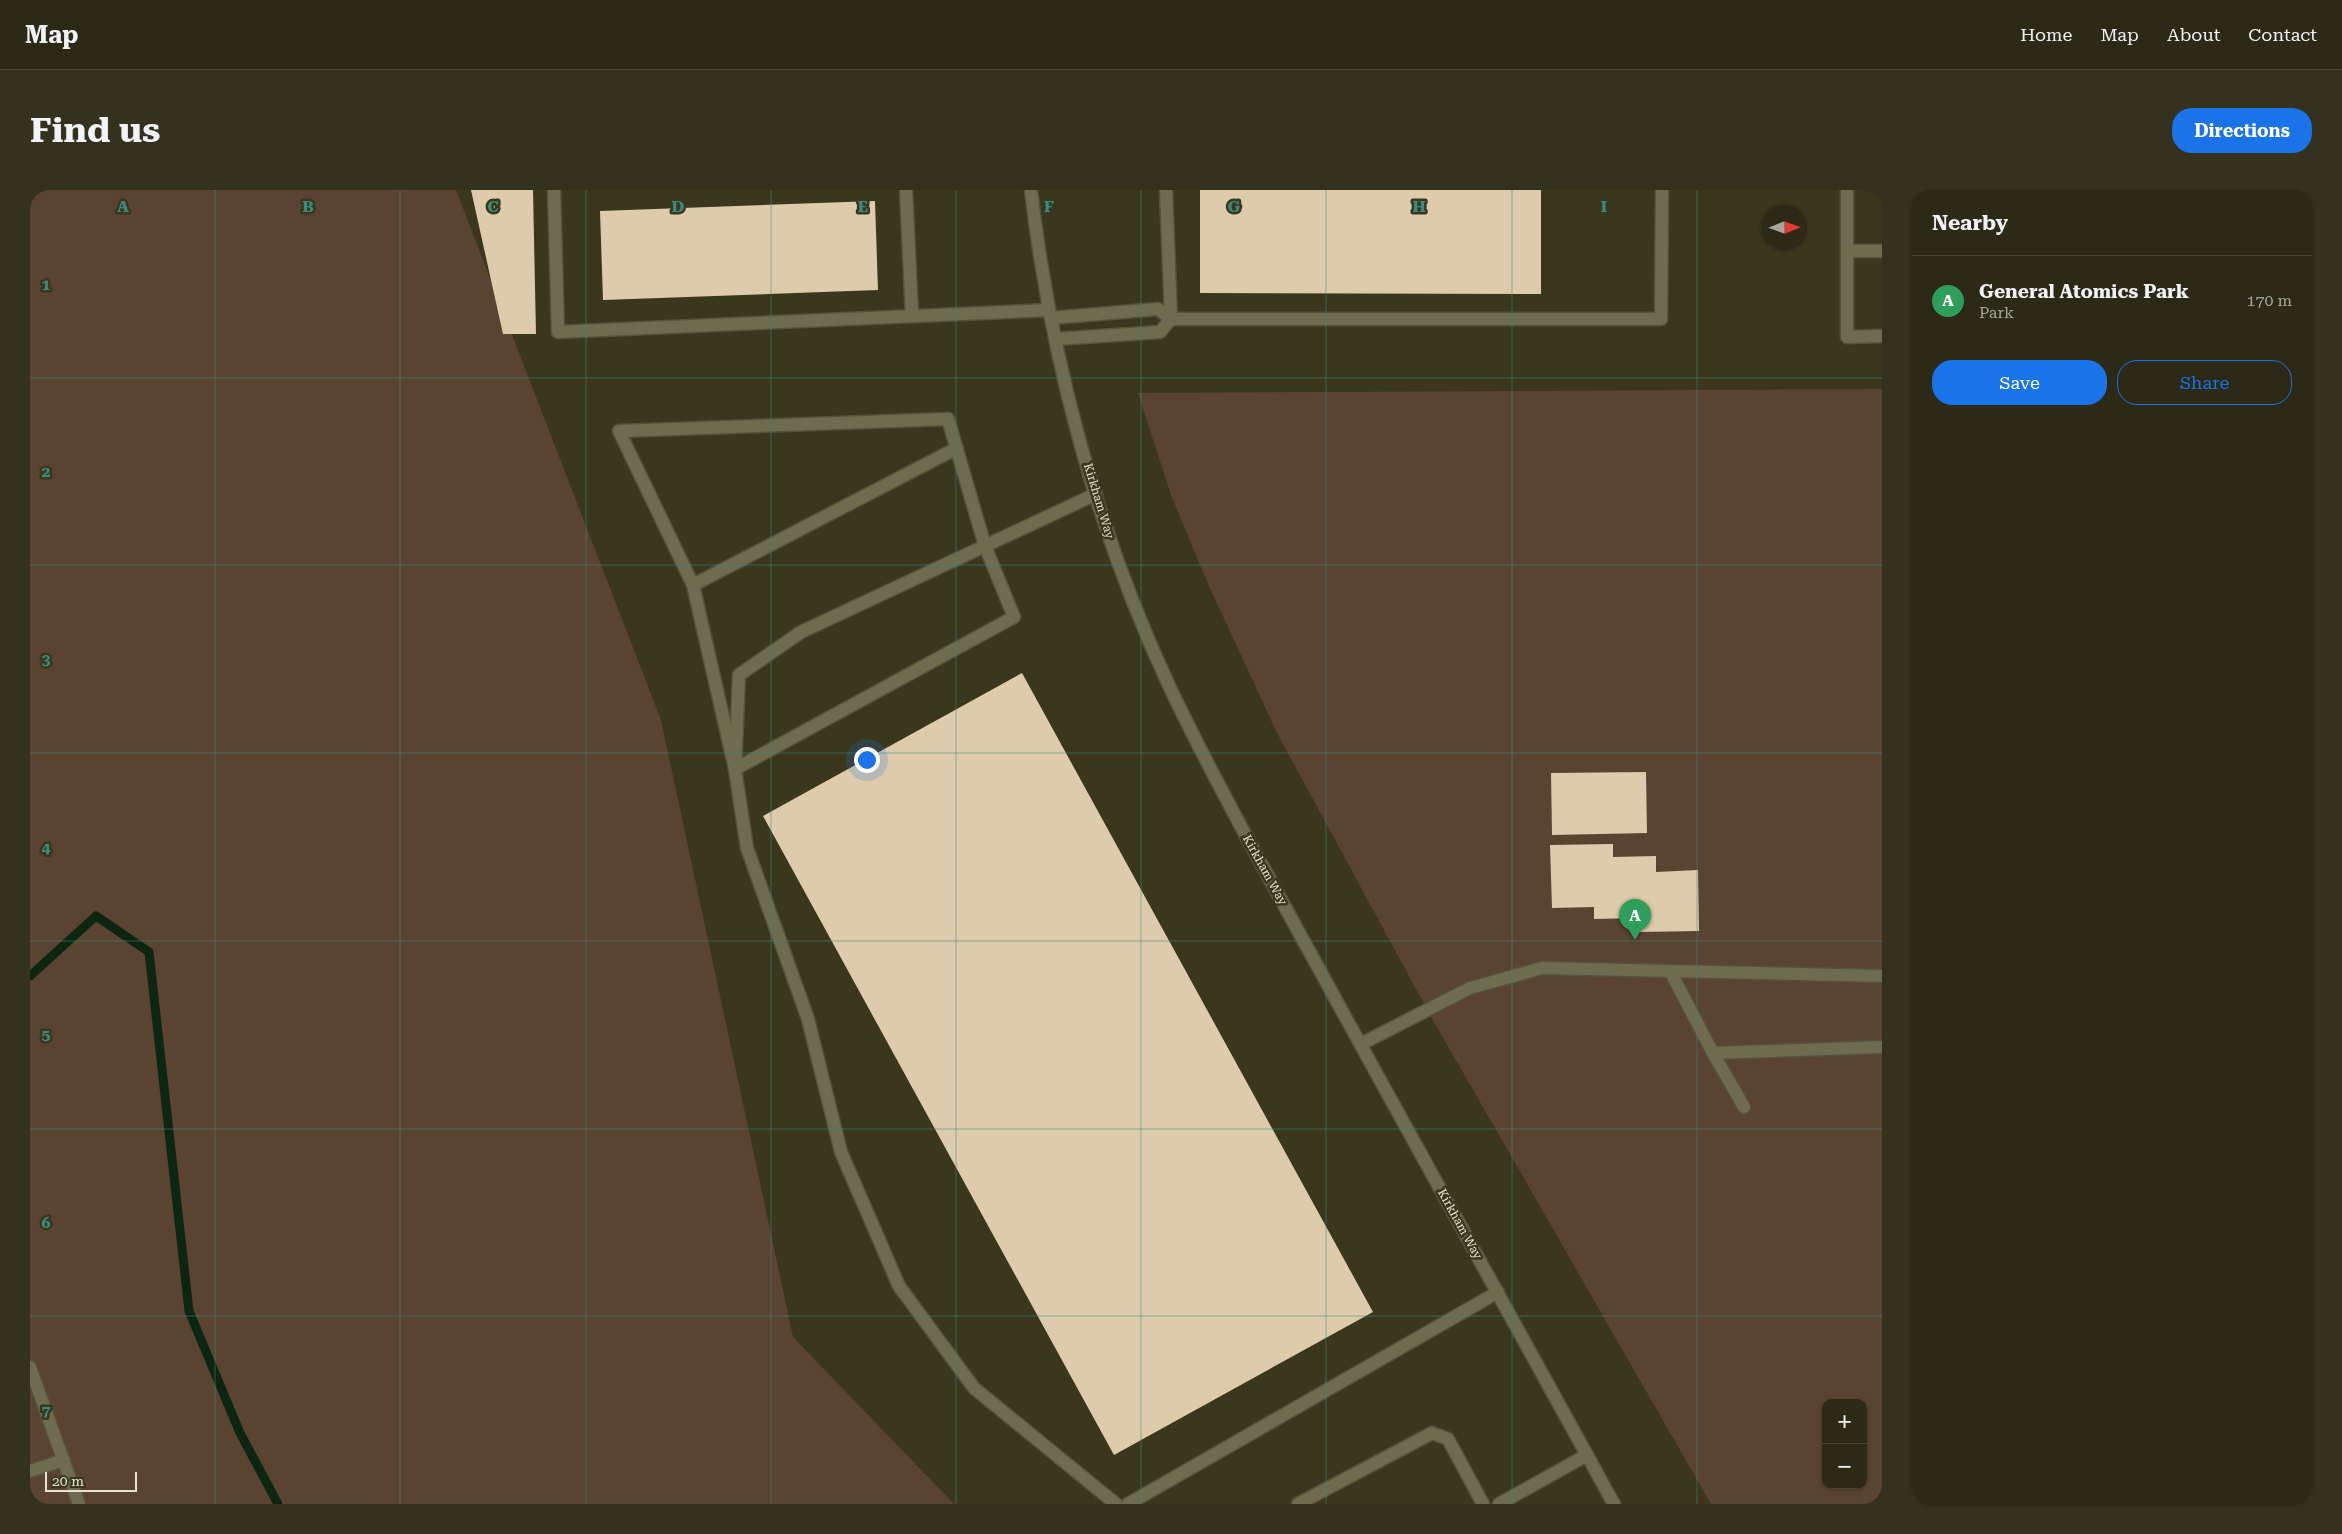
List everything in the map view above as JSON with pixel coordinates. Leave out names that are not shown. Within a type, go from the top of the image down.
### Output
[{"type":"main road","points":[[554,190],[558,332],[912,316],[1050,314],[1158,309],[1171,319],[1661,319],[1662,190]]},
{"type":"main road","points":[[906,190],[912,316]]},
{"type":"main road","name":"Kirkham Way","points":[[1031,190],[1050,314],[1072,408],[1096,494],[1125,579],[1171,689],[1237,819],[1614,1504]]},
{"type":"main road","points":[[1056,339],[1160,332],[1171,319],[1166,190]]},
{"type":"main road","points":[[1847,190],[1847,337],[1882,336]]},
{"type":"main road","points":[[1847,251],[1882,251]]},
{"type":"main road","points":[[735,769],[1014,617],[986,546],[948,419],[619,431],[693,585],[735,769],[747,848],[808,1019],[841,1152],[899,1286],[974,1388],[1116,1504]]},
{"type":"main road","points":[[693,585],[957,448]]},
{"type":"main road","points":[[735,769],[739,675],[801,632],[1096,494]]},
{"type":"main road","points":[[1361,1044],[1470,988],[1542,968],[1882,976]]},
{"type":"main road","points":[[1670,971],[1744,1107]]},
{"type":"main road","points":[[1714,1053],[1882,1047]]},
{"type":"main road","points":[[1128,1504],[1498,1292]]},
{"type":"main road","points":[[30,1367],[79,1504]]},
{"type":"main road","points":[[1298,1504],[1432,1433],[1448,1439],[1484,1504]]},
{"type":"main road","points":[[1499,1504],[1587,1455]]},
{"type":"main road","points":[[30,1472],[64,1460]]},
{"type":"shaded area","points":[[30,190],[456,190],[661,720],[793,1337],[954,1504],[30,1504]]},
{"type":"shaded area","points":[[1882,389],[1882,1504],[1711,1504],[1434,1022],[1277,733],[1208,584],[1171,495],[1138,393]]},
{"type":"building","points":[[471,190],[533,190],[536,334],[503,334]]},
{"type":"building","points":[[1200,190],[1541,190],[1541,294],[1200,293]]},
{"type":"building","points":[[875,201],[878,290],[603,300],[600,211]]},
{"type":"building","points":[[1022,673],[1373,1312],[1114,1455],[763,816]]},
{"type":"building","points":[[1646,772],[1647,833],[1552,835],[1551,773]]},
{"type":"building","points":[[1613,844],[1613,857],[1656,856],[1656,872],[1698,870],[1699,931],[1639,932],[1639,918],[1594,919],[1594,907],[1552,908],[1550,845]]},
{"type":"waterway","points":[[30,976],[96,916],[149,952],[189,1311],[240,1433],[278,1504]]},
{"type":"place","name":"General Atomics Park","points":[[1635,940]]}]
